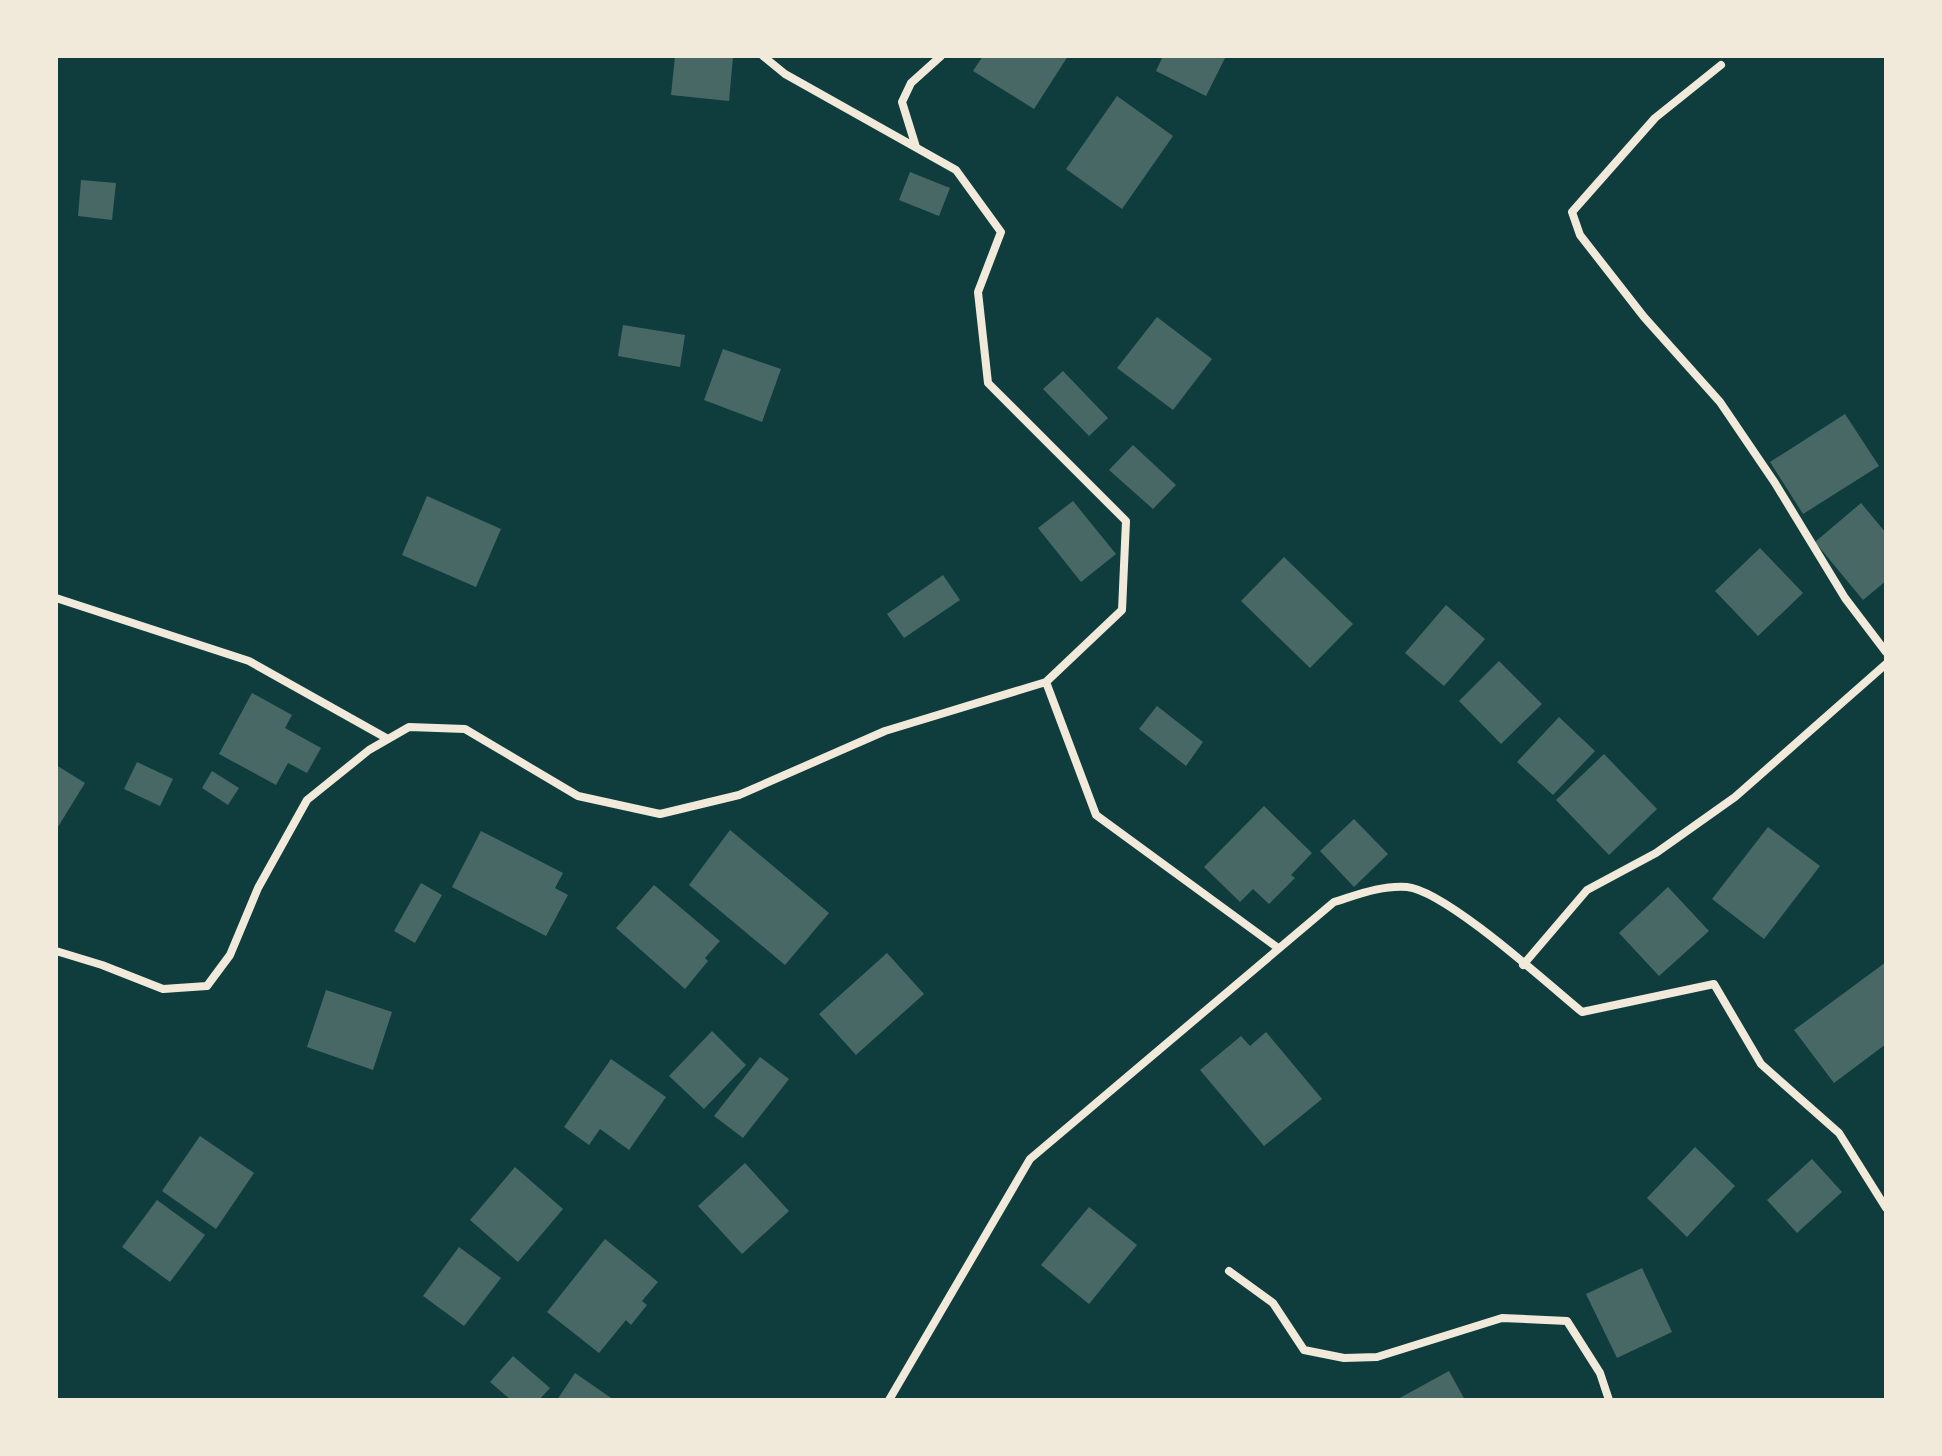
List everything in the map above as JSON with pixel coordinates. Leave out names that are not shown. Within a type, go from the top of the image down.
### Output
[{"type":"street","points":[[56,951],[163,989],[207,986],[230,955],[258,888],[307,800],[369,750],[409,727],[465,729],[578,796],[660,814],[739,795],[885,731],[1046,682],[1122,610],[1126,521],[988,383],[978,292],[1001,232],[956,170],[785,74],[763,56]]},
{"type":"street","points":[[916,147],[902,102],[911,83],[941,56]]},
{"type":"street","points":[[1721,65],[1655,118],[1572,212],[1580,235],[1644,317],[1720,402],[1775,483],[1845,598],[1886,652]]},
{"type":"street","points":[[56,598],[249,661],[388,739]]},
{"type":"street","points":[[1523,965],[1587,890],[1656,853],[1735,797],[1886,664]]},
{"type":"street","points":[[1046,682],[1096,815],[1278,948]]},
{"type":"street","points":[[889,1400],[1030,1159],[1334,902],[1377,890],[1409,887],[1455,909],[1582,1012],[1714,984],[1761,1064],[1839,1133],[1886,1208]]},
{"type":"street","points":[[1229,1271],[1273,1303],[1304,1350],[1344,1358],[1377,1357],[1502,1318],[1567,1321],[1600,1373],[1609,1400]]},
{"type":"building","points":[[675,56],[733,57],[729,101],[671,95]]},
{"type":"building","points":[[983,56],[1068,56],[1034,109],[973,71]]},
{"type":"building","points":[[1163,56],[1226,56],[1206,96],[1156,71]]},
{"type":"building","points":[[1117,96],[1173,136],[1122,209],[1066,169]]},
{"type":"building","points":[[910,172],[950,188],[939,216],[899,200]]},
{"type":"building","points":[[81,180],[116,183],[112,220],[78,216]]},
{"type":"building","points":[[1157,317],[1212,359],[1173,410],[1117,368]]},
{"type":"building","points":[[623,325],[685,335],[680,367],[618,356]]},
{"type":"building","points":[[723,349],[781,369],[762,422],[704,400]]},
{"type":"building","points":[[1063,371],[1108,418],[1089,436],[1043,389]]},
{"type":"building","points":[[1845,414],[1879,466],[1803,514],[1770,462]]},
{"type":"building","points":[[1133,445],[1176,485],[1153,509],[1109,470]]},
{"type":"building","points":[[427,496],[501,529],[476,587],[402,555]]},
{"type":"building","points":[[1073,501],[1116,554],[1081,582],[1038,528]]},
{"type":"building","points":[[1861,503],[1886,533],[1886,581],[1863,600],[1815,542]]},
{"type":"building","points":[[1760,548],[1803,593],[1758,636],[1715,591]]},
{"type":"building","points":[[1284,557],[1353,624],[1310,668],[1241,601]]},
{"type":"building","points":[[943,575],[960,600],[904,638],[887,614]]},
{"type":"building","points":[[1446,605],[1485,639],[1444,686],[1405,653]]},
{"type":"building","points":[[1499,661],[1542,704],[1501,744],[1459,701]]},
{"type":"building","points":[[252,693],[292,715],[285,728],[321,748],[307,773],[288,763],[276,785],[219,754]]},
{"type":"building","points":[[1157,706],[1203,742],[1186,766],[1139,729]]},
{"type":"building","points":[[1559,717],[1595,751],[1553,795],[1517,762]]},
{"type":"building","points":[[1604,754],[1657,809],[1609,855],[1556,800]]},
{"type":"building","points":[[137,762],[173,779],[160,806],[124,789]]},
{"type":"building","points":[[56,765],[85,783],[56,830]]},
{"type":"building","points":[[212,771],[239,788],[228,805],[202,788]]},
{"type":"building","points":[[1264,806],[1312,853],[1291,875],[1295,878],[1269,904],[1253,889],[1240,902],[1204,867]]},
{"type":"building","points":[[1354,819],[1388,854],[1354,887],[1320,851]]},
{"type":"building","points":[[1768,827],[1820,866],[1764,939],[1712,899]]},
{"type":"building","points":[[730,830],[829,913],[785,965],[689,885]]},
{"type":"building","points":[[481,831],[563,873],[555,888],[568,895],[546,936],[452,887]]},
{"type":"building","points":[[421,883],[442,895],[415,943],[394,931]]},
{"type":"building","points":[[654,885],[720,941],[685,989],[616,928]]},
{"type":"building","points":[[1668,887],[1709,931],[1659,976],[1619,933]]},
{"type":"building","points":[[887,953],[924,994],[856,1055],[819,1014]]},
{"type":"building","points":[[1886,962],[1886,1044],[1834,1083],[1794,1030]]},
{"type":"building","points":[[326,990],[392,1012],[373,1070],[307,1047]]},
{"type":"building","points":[[712,1031],[746,1065],[704,1109],[669,1076]]},
{"type":"building","points":[[1266,1032],[1322,1099],[1264,1146],[1200,1070],[1241,1036],[1250,1046]]},
{"type":"building","points":[[760,1057],[789,1079],[743,1138],[714,1116]]},
{"type":"building","points":[[611,1059],[666,1097],[629,1150],[600,1129],[589,1145],[564,1127]]},
{"type":"building","points":[[200,1136],[254,1173],[216,1229],[162,1191]]},
{"type":"building","points":[[1695,1147],[1735,1186],[1687,1237],[1647,1198]]},
{"type":"building","points":[[1812,1159],[1842,1192],[1797,1233],[1767,1200]]},
{"type":"building","points":[[745,1163],[789,1211],[742,1254],[698,1206]]},
{"type":"building","points":[[515,1167],[563,1209],[518,1262],[470,1220]]},
{"type":"building","points":[[157,1200],[205,1235],[170,1282],[122,1247]]},
{"type":"building","points":[[1089,1207],[1137,1245],[1089,1304],[1041,1265]]},
{"type":"building","points":[[605,1239],[658,1282],[642,1301],[647,1305],[631,1325],[626,1320],[599,1353],[547,1312]]},
{"type":"building","points":[[459,1247],[501,1278],[464,1326],[423,1296]]},
{"type":"building","points":[[1642,1268],[1672,1332],[1617,1358],[1586,1294]]},
{"type":"building","points":[[513,1356],[550,1388],[539,1400],[511,1400],[490,1382]]},
{"type":"building","points":[[1449,1371],[1465,1400],[1396,1400]]},
{"type":"building","points":[[575,1373],[614,1400],[557,1400]]}]
